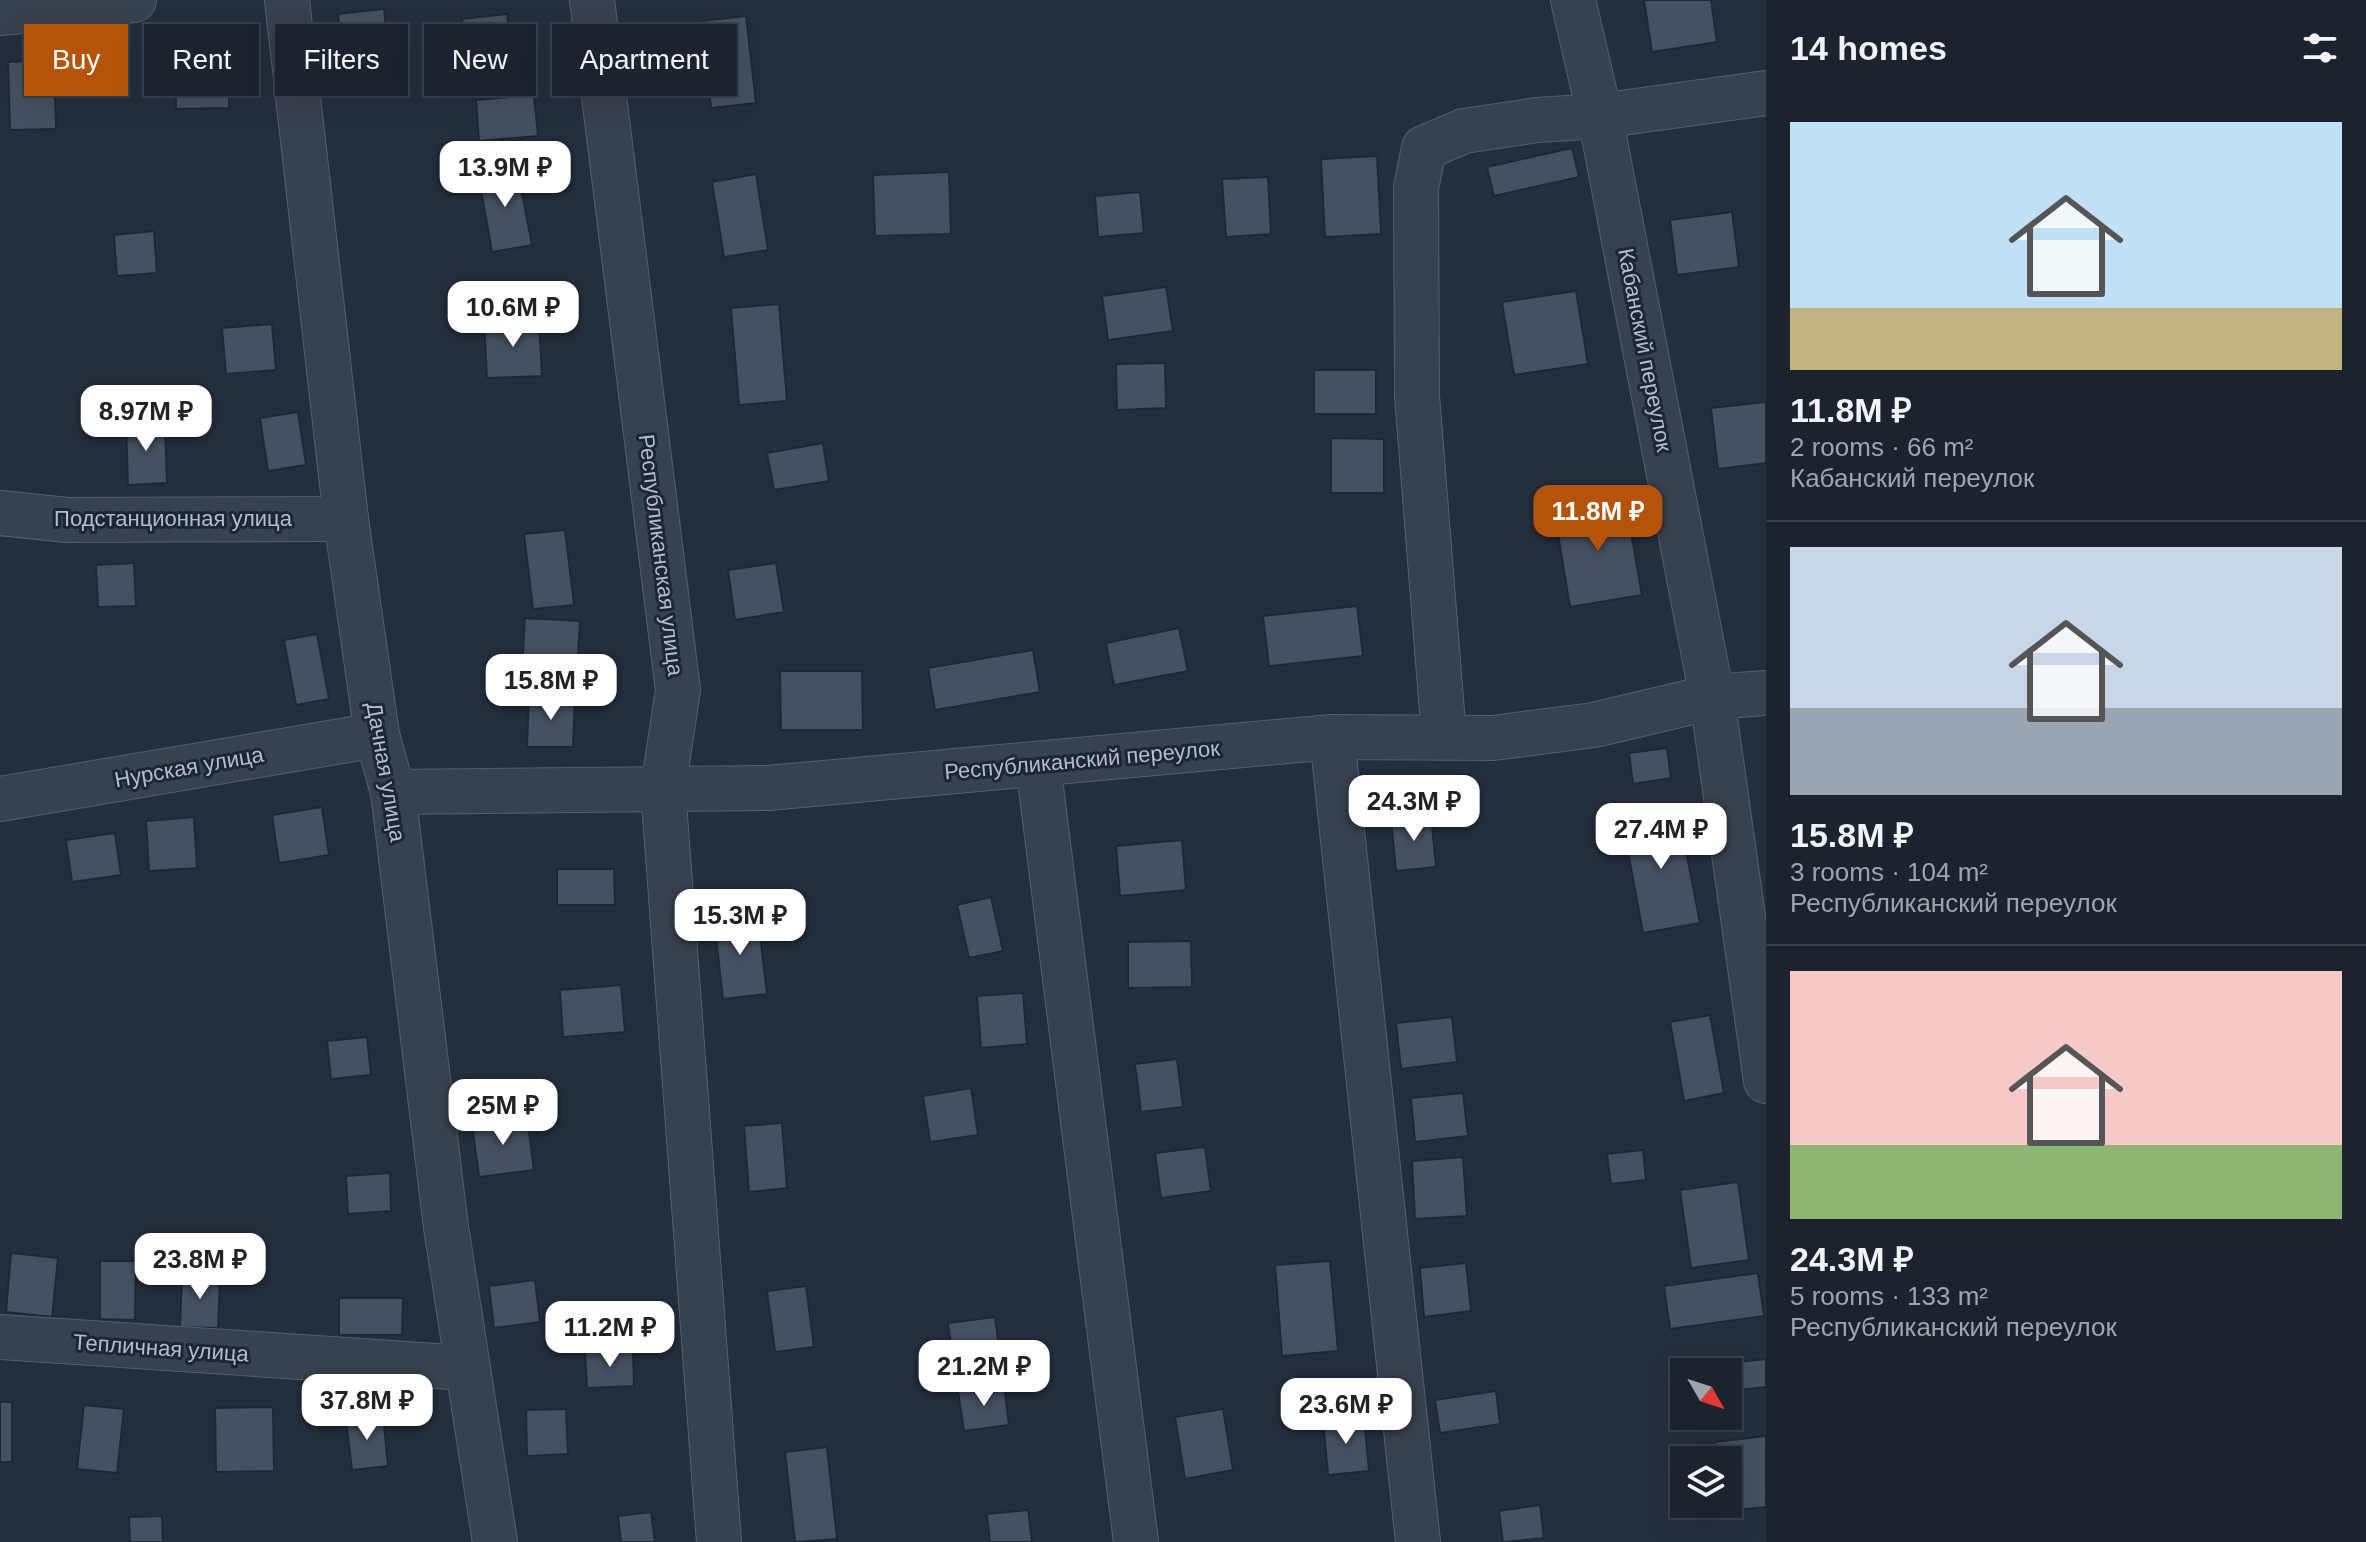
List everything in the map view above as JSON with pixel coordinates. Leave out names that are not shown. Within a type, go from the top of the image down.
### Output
[{"type":"street","points":[[0,13],[134,0]]},
{"type":"street","name":"Дачная улица","points":[[287,0],[346,519],[377,735],[393,792],[444,1211],[495,1542]]},
{"type":"street","name":"Республиканская улица","points":[[592,0],[678,690],[663,789],[719,1542]]},
{"type":"street","name":"Кабанский переулок","points":[[1573,0],[1600,116],[1712,697],[1766,1081]]},
{"type":"street","points":[[1444,737],[1417,396],[1416,188],[1424,148],[1464,131],[1766,93]]},
{"type":"street","name":"Подстанционная улица","points":[[0,513],[67,520],[346,519]]},
{"type":"street","name":"Республиканский переулок","points":[[393,792],[768,788],[1332,737],[1493,738],[1594,725],[1712,697],[1766,693]]},
{"type":"street","name":"Нурская улица","points":[[0,799],[377,735]]},
{"type":"street","points":[[1332,737],[1418,1542]]},
{"type":"street","points":[[1038,764],[1136,1542]]},
{"type":"street","name":"Тепличная улица","points":[[0,1337],[466,1368]]},
{"type":"building","points":[[1644,0],[1711,0],[1717,42],[1652,52]]},
{"type":"building","points":[[384,9],[385,24],[339,24],[338,14]]},
{"type":"building","points":[[507,14],[508,24],[463,24],[462,19]]},
{"type":"building","points":[[746,16],[756,103],[711,108],[710,96],[737,96],[737,24],[702,24],[702,21]]},
{"type":"building","points":[[24,61],[24,96],[55,96],[56,129],[10,130],[8,62]]},
{"type":"building","points":[[176,96],[229,96],[229,108],[176,109]]},
{"type":"building","points":[[534,96],[538,136],[479,141],[476,100]]},
{"type":"building","points":[[1572,148],[1579,177],[1494,196],[1487,167]]},
{"type":"building","points":[[1377,156],[1381,234],[1325,237],[1321,159]]},
{"type":"building","points":[[517,166],[532,245],[492,252],[478,173]]},
{"type":"building","points":[[949,172],[951,234],[875,236],[873,175]]},
{"type":"building","points":[[756,174],[768,250],[724,257],[712,182]]},
{"type":"building","points":[[1268,177],[1271,234],[1226,237],[1222,179]]},
{"type":"building","points":[[1140,192],[1144,233],[1098,237],[1095,196]]},
{"type":"building","points":[[1732,212],[1739,267],[1677,275],[1670,220]]},
{"type":"building","points":[[154,231],[157,273],[117,276],[114,235]]},
{"type":"building","points":[[1166,287],[1173,331],[1108,340],[1102,296]]},
{"type":"building","points":[[1576,291],[1588,364],[1514,375],[1502,302]]},
{"type":"building","points":[[779,304],[787,401],[739,405],[731,308]]},
{"type":"building","points":[[539,320],[542,376],[487,378],[484,322]]},
{"type":"building","points":[[272,324],[276,370],[226,374],[222,328]]},
{"type":"building","points":[[1165,363],[1166,408],[1117,410],[1116,364]]},
{"type":"building","points":[[1314,370],[1376,370],[1376,414],[1314,414]]},
{"type":"building","points":[[1766,402],[1766,463],[1718,469],[1711,408]]},
{"type":"building","points":[[298,412],[306,465],[268,471],[260,418]]},
{"type":"building","points":[[165,422],[167,483],[128,485],[126,423]]},
{"type":"building","points":[[1331,438],[1384,439],[1384,493],[1331,493]]},
{"type":"building","points":[[823,443],[829,481],[774,490],[767,453]]},
{"type":"building","points":[[1625,498],[1642,595],[1570,607],[1554,510]]},
{"type":"building","points":[[565,530],[574,605],[533,609],[524,534]]},
{"type":"building","points":[[134,563],[136,606],[98,607],[96,565]]},
{"type":"building","points":[[776,563],[784,612],[735,620],[728,570]]},
{"type":"building","points":[[1357,606],[1363,656],[1269,666],[1263,616]]},
{"type":"building","points":[[525,618],[580,621],[577,672],[522,669]]},
{"type":"building","points":[[1179,628],[1188,671],[1114,685],[1106,643]]},
{"type":"building","points":[[317,634],[329,699],[296,705],[284,640]]},
{"type":"building","points":[[1033,650],[1040,692],[935,710],[928,668]]},
{"type":"building","points":[[780,671],[862,671],[863,730],[781,730]]},
{"type":"building","points":[[529,696],[575,697],[573,747],[527,747]]},
{"type":"building","points":[[1667,748],[1671,778],[1633,784],[1629,753]]},
{"type":"building","points":[[322,807],[329,855],[279,863],[272,815]]},
{"type":"building","points":[[1678,809],[1700,923],[1643,933],[1622,819]]},
{"type":"building","points":[[1431,815],[1436,867],[1396,871],[1391,819]]},
{"type":"building","points":[[194,817],[197,868],[149,871],[146,821]]},
{"type":"building","points":[[115,833],[121,875],[72,882],[66,840]]},
{"type":"building","points":[[1182,840],[1186,890],[1120,896],[1116,846]]},
{"type":"building","points":[[557,869],[614,869],[615,905],[557,905]]},
{"type":"building","points":[[991,897],[1003,951],[969,958],[957,905]]},
{"type":"building","points":[[758,916],[767,994],[723,999],[714,920]]},
{"type":"building","points":[[1191,941],[1192,987],[1128,988],[1128,942]]},
{"type":"building","points":[[621,985],[625,1032],[563,1037],[560,990]]},
{"type":"building","points":[[1023,993],[1027,1044],[981,1048],[977,996]]},
{"type":"building","points":[[1710,1015],[1724,1093],[1684,1101],[1670,1022]]},
{"type":"building","points":[[1452,1017],[1457,1062],[1401,1069],[1396,1023]]},
{"type":"building","points":[[367,1037],[371,1075],[331,1079],[327,1041]]},
{"type":"building","points":[[1177,1059],[1183,1107],[1141,1112],[1135,1064]]},
{"type":"building","points":[[971,1088],[978,1135],[930,1142],[923,1096]]},
{"type":"building","points":[[1463,1093],[1468,1136],[1415,1142],[1411,1098]]},
{"type":"building","points":[[527,1117],[534,1170],[479,1177],[472,1124]]},
{"type":"building","points":[[782,1123],[787,1188],[749,1192],[744,1126]]},
{"type":"building","points":[[1205,1147],[1211,1191],[1161,1198],[1155,1153]]},
{"type":"building","points":[[1643,1150],[1646,1180],[1611,1184],[1607,1154]]},
{"type":"building","points":[[1463,1157],[1467,1216],[1415,1219],[1412,1161]]},
{"type":"building","points":[[390,1173],[391,1211],[348,1214],[346,1176]]},
{"type":"building","points":[[1738,1182],[1749,1260],[1691,1268],[1680,1190]]},
{"type":"building","points":[[11,1253],[58,1258],[52,1317],[6,1312]]},
{"type":"building","points":[[100,1261],[136,1261],[135,1320],[100,1319]]},
{"type":"building","points":[[1330,1261],[1338,1351],[1282,1356],[1275,1265]]},
{"type":"building","points":[[1466,1263],[1471,1311],[1424,1317],[1420,1268]]},
{"type":"building","points":[[1758,1273],[1764,1316],[1670,1329],[1664,1286]]},
{"type":"building","points":[[182,1274],[220,1275],[218,1328],[180,1327]]},
{"type":"building","points":[[535,1280],[540,1322],[494,1328],[489,1286]]},
{"type":"building","points":[[806,1286],[814,1347],[775,1352],[767,1291]]},
{"type":"building","points":[[339,1298],[403,1298],[402,1335],[339,1335]]},
{"type":"building","points":[[995,1317],[1000,1356],[953,1362],[948,1323]]},
{"type":"building","points":[[633,1350],[634,1386],[587,1388],[585,1352]]},
{"type":"building","points":[[1766,1359],[1766,1387],[1742,1390],[1742,1362]]},
{"type":"building","points":[[1004,1385],[1009,1425],[964,1431],[958,1391]]},
{"type":"building","points":[[1496,1391],[1500,1424],[1440,1433],[1435,1400]]},
{"type":"building","points":[[0,1402],[12,1402],[12,1462],[0,1462]]},
{"type":"building","points":[[84,1405],[124,1409],[117,1473],[77,1469]]},
{"type":"building","points":[[273,1407],[274,1471],[216,1472],[215,1408]]},
{"type":"building","points":[[566,1409],[568,1454],[527,1456],[526,1410]]},
{"type":"building","points":[[1223,1409],[1233,1470],[1185,1479],[1175,1417]]},
{"type":"building","points":[[383,1415],[388,1466],[352,1470],[346,1419]]},
{"type":"building","points":[[1364,1416],[1369,1471],[1328,1475],[1323,1420]]},
{"type":"building","points":[[1766,1436],[1766,1507],[1742,1509],[1742,1446],[1715,1446],[1715,1442]]},
{"type":"building","points":[[827,1447],[837,1539],[795,1542],[785,1452]]},
{"type":"building","points":[[1540,1505],[1544,1538],[1503,1542],[1499,1511]]},
{"type":"building","points":[[1028,1510],[1032,1542],[990,1542],[987,1514]]},
{"type":"building","points":[[651,1512],[655,1542],[621,1542],[618,1516]]},
{"type":"building","points":[[162,1516],[163,1542],[130,1542],[129,1517]]}]
